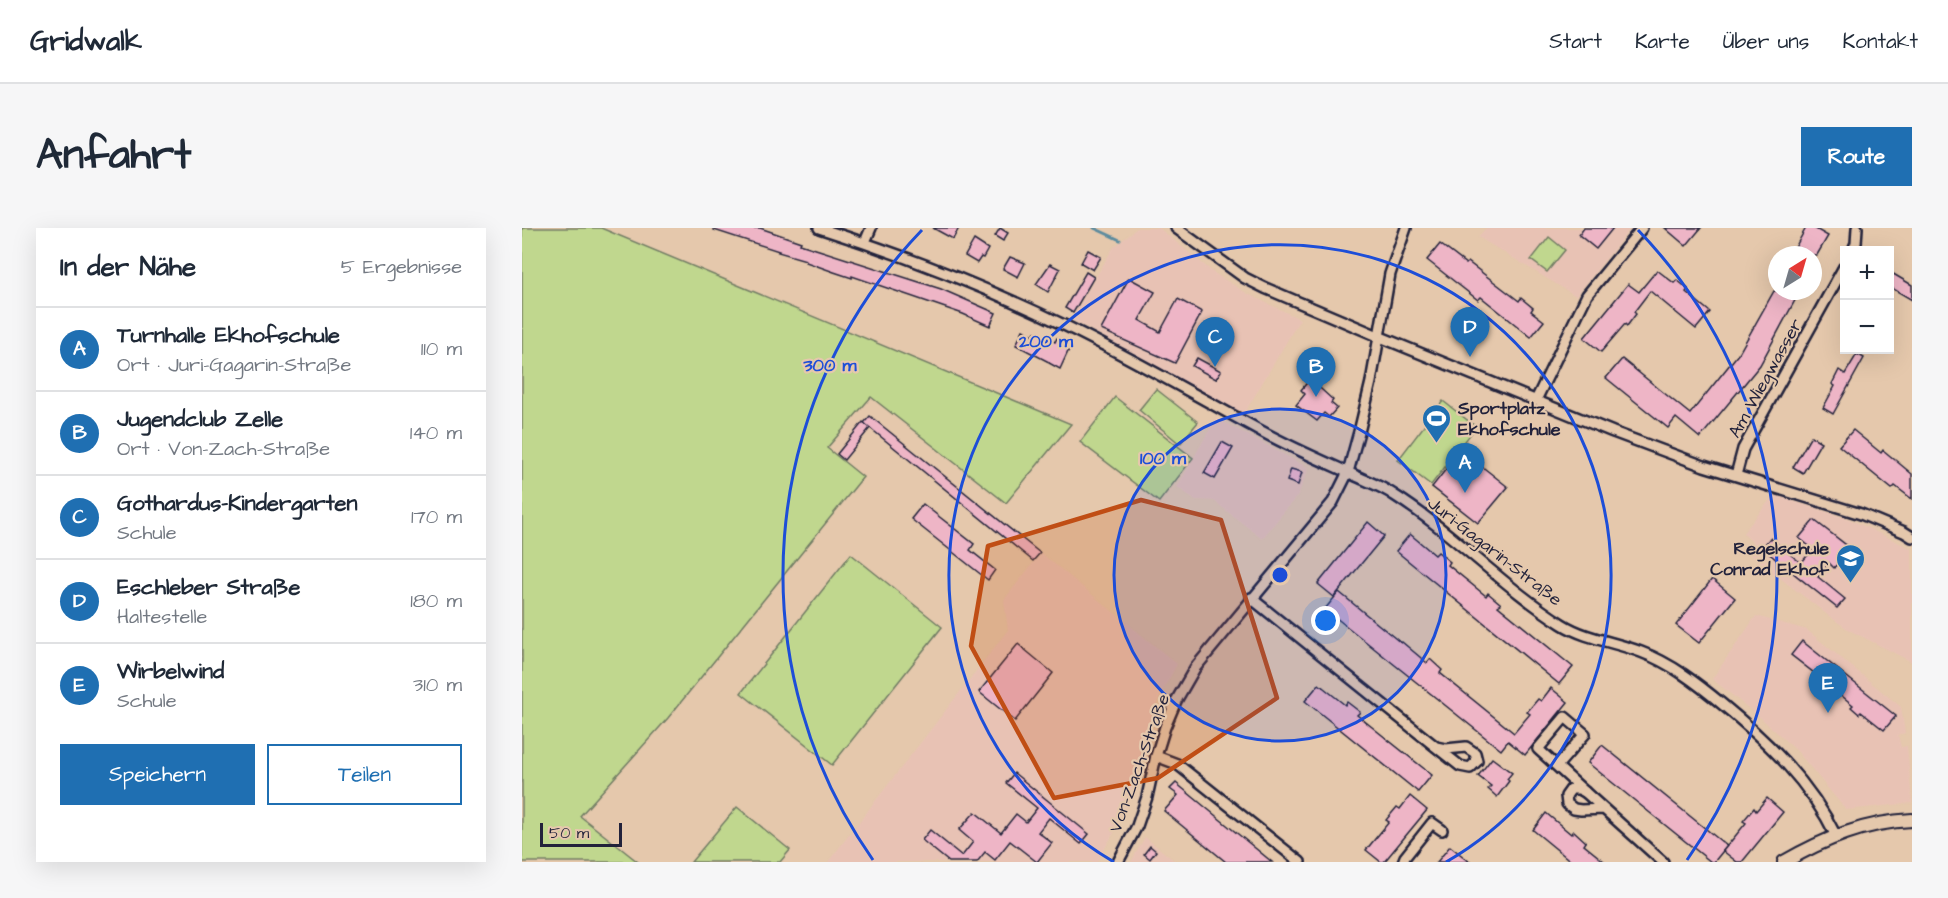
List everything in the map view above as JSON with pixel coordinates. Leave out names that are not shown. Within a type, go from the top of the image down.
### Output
[{"type":"street","name":"Juri-Gagarin-Straße","points":[[819,228],[922,263],[1015,302],[1119,352],[1282,442],[1390,492],[1426,516],[1528,602],[1566,627],[1608,643],[1641,652],[1667,664],[1701,687],[1751,728],[1790,767],[1822,808],[1836,836]]},
{"type":"street","points":[[865,242],[871,228]]},
{"type":"street","points":[[1176,228],[1245,278],[1378,336],[1704,466],[1861,514],[1912,537]]},
{"type":"street","name":"Von-Zach-Straße","points":[[1118,862],[1137,826],[1147,797],[1156,756],[1176,701],[1195,668],[1333,501],[1347,472],[1371,382],[1390,274],[1406,228]]},
{"type":"street","points":[[1536,400],[1587,295],[1642,228]]},
{"type":"street","points":[[1855,246],[1857,228]]},
{"type":"street","name":"Am Wiegwasser","points":[[1736,475],[1743,449],[1840,276]]},
{"type":"street","points":[[1251,598],[1436,747]]},
{"type":"street","points":[[1557,766],[1585,734],[1565,717],[1538,749],[1663,862]]},
{"type":"street","points":[[1156,756],[1177,764],[1300,862]]},
{"type":"street","points":[[1585,792],[1571,789],[1566,796],[1567,804],[1574,809],[1581,810],[1604,809]]},
{"type":"street","points":[[1784,862],[1808,848],[1861,827],[1912,820]]},
{"type":"street","points":[[1403,862],[1405,856],[1432,823],[1442,830]]},
{"type":"highlighted area","points":[[1141,500],[1221,520],[1277,698],[1158,778],[1054,798],[971,646],[988,546]]},
{"type":"shaded area","points":[[1137,228],[1159,228],[1214,273],[1248,294],[1300,319],[1244,414],[1071,319],[1113,248]]},
{"type":"shaded area","points":[[1486,228],[1631,228],[1576,296],[1478,237]]},
{"type":"shaded area","points":[[1216,418],[1309,468],[1298,495],[1262,539],[1214,501],[1195,500],[1177,487]]},
{"type":"shaded area","name":"Regelschule Conrad Ekhof","points":[[1774,495],[1849,519],[1912,549],[1912,662],[1849,630],[1745,551],[1752,542],[1743,533]]},
{"type":"shaded area","points":[[1041,553],[1177,664],[1158,700],[1125,813],[1097,862],[828,862],[1008,630],[1004,600]]},
{"type":"shaded area","points":[[1756,616],[1807,630],[1901,707],[1905,733],[1898,735],[1901,747],[1907,746],[1912,803],[1846,810],[1797,751],[1712,679]]},
{"type":"shaded area","points":[[1145,837],[1176,862],[1131,862]]},
{"type":"green space","points":[[522,228],[601,228],[1071,424],[1006,503],[871,397],[827,448],[863,477],[668,718],[580,816],[638,862],[522,862]]},
{"type":"green space","points":[[1549,237],[1565,250],[1547,272],[1531,260]]},
{"type":"green space","points":[[1156,389],[1198,422],[1180,444],[1139,410]]},
{"type":"green space","points":[[1115,397],[1193,458],[1159,502],[1080,442]]},
{"type":"green space","name":"Sportplatz Ekhofschule","points":[[1443,401],[1476,427],[1431,485],[1398,460]]},
{"type":"green space","points":[[851,554],[942,627],[832,765],[741,693]]},
{"type":"green space","points":[[737,807],[790,850],[780,862],[691,862]]},
{"type":"building","points":[[714,228],[760,228],[801,242],[800,244],[941,289],[996,313],[990,326],[963,314],[834,272],[806,262],[806,260],[714,230]]},
{"type":"building","points":[[933,228],[959,228],[953,239]]},
{"type":"building","points":[[1000,228],[1008,233],[1003,241],[995,236]]},
{"type":"building","points":[[1584,228],[1613,228],[1596,249],[1579,235]]},
{"type":"building","points":[[1665,228],[1701,228],[1686,246]]},
{"type":"building","points":[[1806,228],[1814,228],[1828,236],[1822,246],[1796,246]]},
{"type":"building","points":[[974,240],[988,249],[977,263],[965,256]]},
{"type":"building","points":[[1440,244],[1519,301],[1521,298],[1533,308],[1531,311],[1544,321],[1531,337],[1481,297],[1478,300],[1427,260]]},
{"type":"building","points":[[1088,250],[1101,257],[1093,270],[1081,263]]},
{"type":"building","points":[[1010,257],[1025,263],[1018,277],[1003,269]]},
{"type":"building","points":[[1050,264],[1060,269],[1048,292],[1036,284]]},
{"type":"building","points":[[1657,270],[1674,283],[1677,280],[1688,289],[1686,292],[1710,312],[1696,329],[1650,291],[1634,312],[1636,314],[1627,326],[1625,324],[1601,352],[1584,338],[1628,284],[1639,292]]},
{"type":"building","points":[[1086,272],[1094,277],[1073,313],[1065,308]]},
{"type":"building","points":[[1894,274],[1912,285],[1912,300],[1894,289]]},
{"type":"building","points":[[1129,278],[1155,292],[1139,320],[1160,332],[1178,299],[1202,312],[1175,363],[1101,330]]},
{"type":"building","points":[[1769,300],[1795,300],[1760,365],[1700,438],[1676,418],[1668,428],[1606,378],[1622,359],[1690,414],[1739,353]]},
{"type":"building","points":[[1023,330],[1033,335],[1035,332],[1055,342],[1057,338],[1071,345],[1060,369],[1016,345]]},
{"type":"building","points":[[1857,354],[1864,358],[1833,414],[1823,408],[1835,386],[1832,384],[1839,370],[1845,374]]},
{"type":"building","points":[[1197,358],[1221,371],[1216,379],[1192,366]]},
{"type":"building","points":[[1310,379],[1333,400],[1331,403],[1337,408],[1329,417],[1324,413],[1317,421],[1296,405],[1305,394],[1301,390]]},
{"type":"building","points":[[870,416],[1040,553],[1033,561],[864,423]]},
{"type":"building","points":[[863,422],[870,428],[844,460],[837,454]]},
{"type":"building","points":[[1853,430],[1881,453],[1883,450],[1912,474],[1912,499],[1895,486],[1892,489],[1839,446]]},
{"type":"building","points":[[1811,436],[1821,442],[1803,473],[1793,467]]},
{"type":"building","points":[[1222,442],[1233,448],[1215,479],[1204,473]]},
{"type":"building","points":[[1461,450],[1508,487],[1478,523],[1432,487]]},
{"type":"building","points":[[1291,469],[1302,472],[1298,485],[1287,481]]},
{"type":"building","points":[[923,504],[974,544],[970,550],[995,570],[988,580],[911,519]]},
{"type":"building","points":[[1814,520],[1850,548],[1834,568],[1829,563],[1818,577],[1845,599],[1837,608],[1762,548],[1770,538],[1801,563],[1813,549],[1799,538]]},
{"type":"building","points":[[1368,522],[1384,536],[1334,597],[1318,584]]},
{"type":"building","points":[[1410,534],[1435,555],[1438,552],[1450,562],[1448,565],[1486,596],[1488,593],[1501,604],[1498,606],[1573,667],[1559,684],[1396,551]]},
{"type":"building","points":[[1712,579],[1735,598],[1699,643],[1676,625]]},
{"type":"building","points":[[1339,592],[1427,663],[1430,659],[1442,670],[1440,673],[1514,733],[1530,714],[1527,712],[1538,699],[1541,701],[1551,688],[1568,702],[1525,755],[1508,741],[1501,750],[1325,609]]},
{"type":"building","points":[[1802,641],[1896,716],[1884,730],[1861,712],[1859,714],[1851,707],[1853,705],[1822,680],[1820,682],[1812,676],[1814,673],[1791,655]]},
{"type":"building","points":[[1018,644],[1053,673],[1015,721],[979,692]]},
{"type":"building","points":[[1319,684],[1345,705],[1347,702],[1360,712],[1357,715],[1432,775],[1418,792],[1305,701]]},
{"type":"building","points":[[1602,745],[1727,846],[1714,862],[1711,862],[1588,763]]},
{"type":"building","points":[[1492,758],[1512,773],[1497,797],[1488,789],[1491,786],[1478,776]]},
{"type":"building","points":[[1014,773],[1089,834],[1081,844],[1049,818],[1038,832],[1052,843],[1037,862],[1010,841],[995,860],[985,852],[977,862],[949,862],[922,840],[930,830],[962,856],[973,842],[959,830],[975,812],[1001,833],[1016,814],[1026,822],[1037,808],[1006,783]]},
{"type":"building","points":[[1176,783],[1272,862],[1226,862],[1164,811],[1178,795],[1170,789]]},
{"type":"building","points":[[1410,796],[1427,810],[1384,862],[1381,862],[1366,850],[1389,822],[1386,820],[1397,807],[1400,809]]},
{"type":"building","points":[[1767,798],[1783,812],[1742,862],[1737,862],[1723,851],[1746,823],[1743,821]]},
{"type":"building","points":[[1546,813],[1571,834],[1574,831],[1586,842],[1584,845],[1605,862],[1572,862],[1533,830]]},
{"type":"building","points":[[1150,846],[1156,851],[1150,859],[1144,854]]},
{"type":"building","points":[[1450,846],[1470,862],[1437,862]]},
{"type":"waterway","points":[[1094,228],[1120,240]]},
{"type":"place","name":"Eschleber Straße","points":[[1470,357]]},
{"type":"place","name":"Gothardus-Kindergarten","points":[[1215,367]]},
{"type":"place","name":"Jugendclub Zelle","points":[[1316,397]]},
{"type":"place","name":"Sportplatz Ekhofschule","points":[[1437,444]]},
{"type":"place","name":"Turnhalle Ekhofschule","points":[[1465,493]]},
{"type":"place","name":"Regelschule Conrad Ekhof","points":[[1850,584]]},
{"type":"place","name":"Wirbelwind","points":[[1828,713]]}]
